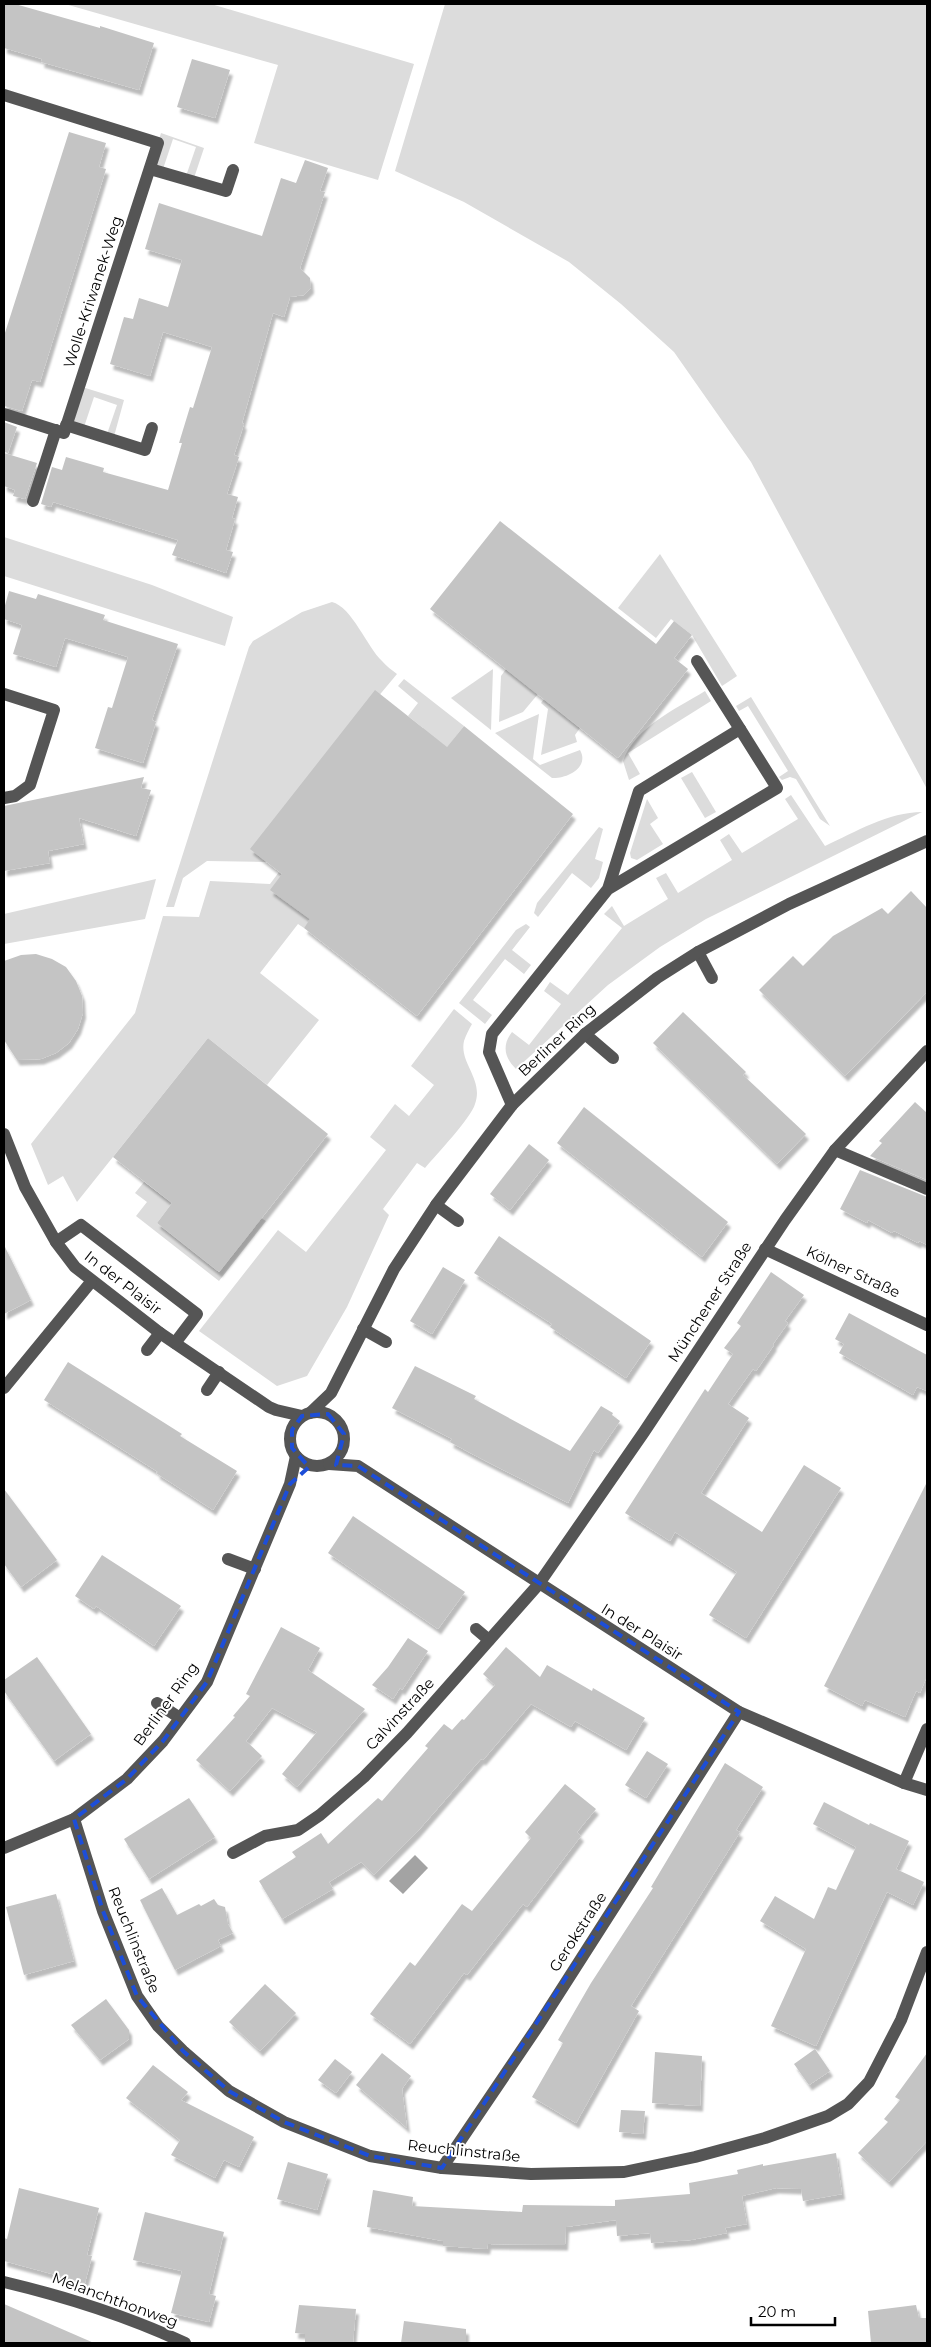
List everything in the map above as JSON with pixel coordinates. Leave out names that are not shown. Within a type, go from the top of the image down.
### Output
[{"type":"street","name":"Wolle-Kriwanek-Weg","points":[[4,95],[158,143],[61,428],[33,501]]},
{"type":"street","points":[[150,168],[226,192],[233,170]]},
{"type":"street","points":[[4,414],[145,450],[152,428]]},
{"type":"street","points":[[512,1104],[489,1052],[492,1034],[608,889],[777,788],[697,661]]},
{"type":"street","points":[[4,694],[54,710],[30,785],[15,796],[4,798]]},
{"type":"street","points":[[608,889],[639,791],[740,729]]},
{"type":"street","name":"Berliner Ring","points":[[306,1414],[331,1393],[394,1269],[436,1205],[512,1104],[585,1034],[650,984],[698,952],[789,904],[927,841]]},
{"type":"street","points":[[698,952],[712,978]]},
{"type":"street","points":[[585,1034],[613,1058]]},
{"type":"street","name":"Münchener Straße","points":[[538,1585],[659,1410],[765,1249],[835,1150],[927,1052]]},
{"type":"street","name":"In der Plaisir","points":[[4,1134],[25,1187],[56,1242],[74,1267],[175,1343],[276,1410],[292,1430]]},
{"type":"street","points":[[835,1150],[927,1189]]},
{"type":"street","points":[[436,1205],[458,1221]]},
{"type":"street","points":[[56,1242],[81,1225],[197,1314],[175,1343]]},
{"type":"street","name":"Kölner Straße","points":[[765,1249],[927,1324]]},
{"type":"street","points":[[4,1388],[18,1378],[92,1282]]},
{"type":"street","points":[[363,1329],[386,1342]]},
{"type":"street","points":[[147,1350],[160,1332]]},
{"type":"street","points":[[207,1390],[219,1372]]},
{"type":"street","points":[[331,1393],[336,1419],[344,1434],[344,1443],[336,1459],[328,1464],[311,1465],[296,1456],[292,1448],[292,1430],[306,1414],[328,1414],[336,1419]]},
{"type":"street","name":"In der Plaisir","points":[[276,1410],[306,1414]]},
{"type":"street","name":"In der Plaisir","points":[[344,1443],[358,1466],[538,1585],[739,1712],[927,1790]]},
{"type":"street","name":"Berliner Ring","points":[[4,1848],[74,1819],[127,1779],[163,1741],[207,1682],[290,1484],[296,1456]]},
{"type":"street","name":"In der Plaisir","points":[[328,1464],[358,1466]]},
{"type":"street","name":"Berliner Ring","points":[[290,1484],[311,1465]]},
{"type":"street","points":[[228,1559],[255,1569]]},
{"type":"street","name":"Calvinstraße","points":[[233,1853],[265,1836],[298,1830],[320,1815],[364,1777],[407,1734],[538,1585]]},
{"type":"street","points":[[476,1629],[489,1640]]},
{"type":"street","points":[[157,1703],[180,1718]]},
{"type":"street","name":"Gerokstraße","points":[[442,2168],[543,2018],[739,1712]]},
{"type":"street","points":[[904,1782],[927,1729]]},
{"type":"street","name":"Reuchlinstraße","points":[[74,1819],[103,1911],[137,1996],[158,2026],[182,2051],[228,2091],[284,2122],[370,2156],[442,2168],[531,2174],[624,2172],[695,2157],[765,2138],[828,2116],[848,2104],[869,2082],[901,2020],[927,1952]]},
{"type":"street","name":"Melanchthonweg","points":[[4,2282],[62,2296],[141,2323],[185,2343]]},
{"type":"highlighted area","points":[[328,1414],[344,1434],[336,1465],[358,1466],[739,1712],[442,2168],[370,2156],[284,2122],[229,2091],[183,2051],[137,1996],[103,1911],[74,1819],[127,1779],[163,1741],[207,1682],[290,1484],[309,1467],[292,1448],[292,1430],[302,1416]]},
{"type":"shaded area","points":[[65,4],[211,4],[414,64],[378,180],[254,143],[278,65]]},
{"type":"shaded area","points":[[445,4],[927,4],[927,789],[751,462],[674,352],[621,304],[569,262],[464,202],[395,171]]},
{"type":"shaded area","points":[[161,133],[204,148],[193,181],[185,179],[196,147],[173,139],[162,172],[150,169]]},
{"type":"shaded area","points":[[79,386],[124,400],[113,440],[106,437],[117,405],[94,397],[83,430],[66,425]]},
{"type":"shaded area","points":[[4,537],[152,585],[233,617],[225,646],[4,576]]},
{"type":"shaded area","points":[[660,554],[737,676],[722,686],[692,635],[671,619],[656,638],[618,608]]},
{"type":"shaded area","points":[[332,602],[346,611],[376,655],[397,674],[251,849],[267,862],[207,861],[183,878],[174,907],[166,907],[249,647],[253,641],[302,612]]},
{"type":"shaded area","points":[[493,669],[491,730],[451,698]]},
{"type":"shaded area","points":[[506,669],[538,694],[523,712],[499,722],[501,676]]},
{"type":"shaded area","points":[[404,679],[464,726],[304,928],[298,924],[260,973],[319,1020],[267,1085],[208,1038],[77,1202],[63,1176],[48,1185],[31,1144],[135,1013],[163,916],[199,917],[210,881],[270,884],[279,872],[298,887],[423,728],[408,716],[418,703],[398,686]]},
{"type":"shaded area","points":[[705,691],[711,701],[628,753],[640,774],[629,780],[623,761],[637,738],[669,712]]},
{"type":"shaded area","points":[[751,697],[830,826],[820,819],[796,779],[790,777],[782,780],[779,777],[788,771],[748,706],[739,711],[736,706]]},
{"type":"shaded area","points":[[544,699],[580,728],[575,735],[577,742],[541,755],[548,709],[541,703]]},
{"type":"shaded area","points":[[539,714],[533,759],[540,765],[580,750],[582,762],[575,771],[564,777],[552,778],[495,733]]},
{"type":"shaded area","points":[[692,772],[716,812],[705,818],[681,778]]},
{"type":"shaded area","points":[[791,795],[825,846],[885,819],[897,815],[922,812],[706,919],[660,947],[608,985],[516,1069],[509,1060],[506,1051],[509,1037],[512,1032],[529,1045],[561,1004],[544,991],[550,982],[568,995],[622,928],[604,914],[612,906],[624,926],[668,899],[656,878],[666,873],[678,893],[732,860],[720,840],[729,834],[742,853],[798,819],[785,799]]},
{"type":"shaded area","points":[[647,799],[658,818],[650,824],[663,844],[637,860],[631,858],[630,853]]},
{"type":"shaded area","points":[[599,827],[603,829],[595,859],[603,862],[599,878],[591,888],[572,873],[538,917],[534,913],[537,903]]},
{"type":"shaded area","points":[[156,879],[145,919],[4,944],[4,914]]},
{"type":"shaded area","points":[[526,924],[530,927],[512,950],[531,965],[524,974],[505,959],[473,1000],[492,1015],[485,1024],[459,1003],[516,930]]},
{"type":"shaded area","points":[[454,1009],[472,1024],[464,1041],[463,1049],[476,1087],[475,1104],[460,1127],[425,1168],[417,1163],[383,1209],[389,1215],[347,1307],[307,1376],[277,1386],[199,1331],[278,1230],[306,1252],[386,1150],[370,1137],[395,1104],[409,1116],[434,1085],[411,1066]]},
{"type":"shaded area","points":[[144,1182],[172,1203],[157,1223],[219,1272],[261,1218],[266,1221],[219,1281],[136,1216],[147,1202],[135,1193]]},
{"type":"shaded area","points":[[415,1855],[428,1868],[403,1894],[389,1881]]},
{"type":"building","points":[[4,4],[15,4],[100,28],[100,26],[154,43],[139,90],[41,62],[42,59],[4,48]]},
{"type":"building","points":[[192,59],[230,70],[215,118],[177,107]]},
{"type":"building","points":[[69,132],[106,143],[99,167],[106,169],[40,382],[32,380],[22,411],[4,406],[4,336]]},
{"type":"building","points":[[305,160],[328,168],[320,191],[325,192],[300,268],[310,278],[311,288],[304,295],[290,297],[284,317],[273,313],[234,455],[239,457],[227,494],[238,497],[232,518],[235,519],[226,550],[233,552],[226,573],[172,555],[178,540],[53,502],[51,507],[41,504],[52,467],[62,470],[66,457],[104,468],[103,472],[168,490],[190,407],[193,408],[212,347],[163,332],[150,376],[110,364],[124,317],[133,319],[139,298],[168,307],[182,260],[145,249],[159,203],[262,236],[281,178],[296,183]]},
{"type":"building","points":[[4,422],[17,427],[8,453],[4,452]]},
{"type":"building","points":[[4,453],[37,463],[25,499],[13,496],[15,490],[4,486]]},
{"type":"building","points":[[500,521],[656,644],[674,621],[692,635],[674,658],[688,669],[618,758],[430,609]]},
{"type":"building","points":[[9,591],[36,599],[38,594],[105,615],[103,620],[178,644],[152,720],[156,722],[143,763],[95,748],[108,707],[112,708],[128,657],[65,638],[56,667],[13,654],[22,625],[4,619],[4,609]]},
{"type":"building","points":[[375,690],[447,747],[464,726],[573,814],[417,1016],[304,928],[310,919],[270,890],[282,874],[250,849]]},
{"type":"building","points":[[144,777],[141,788],[151,790],[136,836],[79,818],[84,844],[48,851],[50,863],[4,871],[4,806]]},
{"type":"building","points":[[911,891],[927,908],[927,992],[845,1076],[759,990],[793,956],[803,966],[833,936],[882,908],[888,914]]},
{"type":"building","points":[[36,954],[52,959],[66,967],[76,981],[82,996],[83,1013],[78,1029],[69,1043],[56,1053],[41,1059],[17,1060],[4,1040],[4,961],[21,955]]},
{"type":"building","points":[[683,1012],[746,1072],[743,1075],[806,1134],[777,1164],[653,1043]]},
{"type":"building","points":[[208,1038],[328,1134],[219,1272],[157,1223],[172,1203],[113,1157]]},
{"type":"building","points":[[915,1102],[927,1113],[927,1180],[870,1156],[882,1143],[879,1141]]},
{"type":"building","points":[[584,1107],[728,1222],[702,1257],[557,1143]]},
{"type":"building","points":[[529,1144],[549,1160],[510,1210],[490,1194]]},
{"type":"building","points":[[860,1170],[927,1197],[927,1245],[919,1241],[918,1243],[894,1231],[892,1233],[868,1220],[867,1223],[840,1209]]},
{"type":"building","points":[[499,1236],[651,1341],[626,1378],[550,1327],[552,1324],[474,1273]]},
{"type":"building","points":[[4,1245],[31,1300],[4,1314]]},
{"type":"building","points":[[443,1267],[465,1280],[432,1334],[410,1321]]},
{"type":"building","points":[[771,1272],[804,1295],[785,1321],[788,1323],[756,1371],[753,1369],[728,1404],[749,1418],[701,1493],[762,1532],[804,1465],[841,1488],[746,1638],[709,1615],[737,1572],[675,1532],[670,1541],[625,1513],[705,1389],[708,1392],[733,1354],[724,1348],[741,1326],[737,1323]]},
{"type":"building","points":[[849,1313],[927,1355],[927,1391],[917,1387],[913,1395],[839,1353],[844,1344],[835,1339]]},
{"type":"building","points":[[68,1362],[237,1471],[213,1510],[156,1473],[158,1472],[44,1400]]},
{"type":"building","points":[[415,1366],[476,1396],[474,1399],[570,1451],[601,1406],[613,1413],[612,1415],[620,1421],[598,1453],[594,1450],[568,1503],[474,1455],[450,1442],[452,1439],[392,1408]]},
{"type":"building","points":[[927,1482],[927,1676],[920,1693],[916,1691],[905,1717],[865,1700],[862,1706],[824,1686]]},
{"type":"building","points":[[4,1489],[57,1560],[21,1587],[4,1564]]},
{"type":"building","points":[[353,1516],[465,1592],[438,1629],[328,1553]]},
{"type":"building","points":[[102,1555],[181,1606],[154,1646],[96,1606],[94,1609],[75,1596]]},
{"type":"building","points":[[281,1627],[320,1648],[308,1670],[365,1709],[297,1787],[282,1774],[317,1732],[272,1708],[246,1741],[262,1756],[230,1791],[196,1760],[235,1717],[233,1716],[250,1696],[246,1694]]},
{"type":"building","points":[[408,1638],[428,1651],[402,1690],[400,1688],[393,1699],[372,1685],[388,1667]]},
{"type":"building","points":[[506,1647],[540,1677],[547,1665],[592,1691],[593,1688],[645,1718],[626,1750],[575,1721],[571,1727],[531,1704],[417,1832],[374,1875],[361,1862],[329,1882],[333,1889],[282,1919],[259,1881],[296,1857],[292,1852],[321,1833],[328,1844],[378,1798],[382,1801],[428,1748],[425,1746],[444,1724],[452,1730],[462,1719],[464,1720],[495,1685],[483,1674]]},
{"type":"building","points":[[37,1657],[91,1734],[54,1761],[4,1691],[4,1680]]},
{"type":"building","points":[[647,1751],[668,1764],[646,1798],[625,1785]]},
{"type":"building","points":[[725,1763],[763,1787],[736,1830],[740,1832],[631,2006],[639,2011],[576,2123],[532,2097],[563,2043],[558,2040],[591,1983],[653,1888],[651,1887]]},
{"type":"building","points":[[565,1784],[596,1809],[577,1832],[581,1836],[527,1907],[523,1904],[467,1975],[464,1973],[410,2044],[370,2014],[410,1962],[415,1966],[462,1904],[472,1911],[531,1838],[525,1832]]},
{"type":"building","points":[[189,1798],[215,1837],[149,1879],[124,1839]]},
{"type":"building","points":[[824,1802],[869,1825],[870,1823],[909,1841],[896,1869],[924,1882],[913,1905],[887,1892],[816,2046],[771,2026],[806,1949],[760,1921],[775,1896],[814,1919],[828,1887],[836,1890],[856,1847],[813,1824]]},
{"type":"building","points":[[162,1888],[177,1915],[214,1899],[218,1905],[225,1907],[228,1924],[233,1933],[218,1940],[221,1946],[175,1970],[140,1900]]},
{"type":"building","points":[[56,1894],[74,1961],[24,1975],[6,1907]]},
{"type":"building","points":[[265,1984],[296,2013],[260,2051],[229,2022]]},
{"type":"building","points":[[106,1999],[129,2030],[129,2039],[100,2060],[71,2025]]},
{"type":"building","points":[[815,2049],[830,2071],[809,2085],[794,2064]]},
{"type":"building","points":[[655,2052],[702,2056],[700,2106],[652,2103]]},
{"type":"building","points":[[382,2053],[411,2076],[402,2089],[407,2128],[356,2085]]},
{"type":"building","points":[[927,2053],[927,2141],[889,2182],[858,2153],[888,2122],[884,2119],[900,2100],[895,2097]]},
{"type":"building","points":[[335,2059],[352,2072],[336,2093],[318,2080]]},
{"type":"building","points":[[153,2065],[188,2092],[181,2100],[254,2137],[239,2167],[224,2160],[215,2178],[171,2155],[180,2140],[126,2098]]},
{"type":"building","points":[[621,2110],[645,2111],[643,2134],[619,2132]]},
{"type":"building","points":[[836,2153],[842,2194],[803,2201],[801,2189],[776,2188],[742,2196],[747,2224],[725,2228],[727,2233],[691,2240],[651,2243],[650,2233],[617,2236],[616,2220],[566,2227],[565,2245],[488,2244],[487,2249],[443,2246],[443,2241],[367,2227],[373,2190],[413,2197],[412,2206],[522,2212],[523,2205],[615,2206],[615,2200],[690,2194],[689,2183],[738,2174],[737,2170],[763,2164],[763,2166]]},
{"type":"building","points":[[288,2162],[328,2174],[317,2210],[277,2199]]},
{"type":"building","points":[[19,2188],[99,2208],[87,2255],[92,2256],[85,2283],[4,2261],[4,2238],[7,2239]]},
{"type":"building","points":[[145,2212],[224,2232],[209,2294],[216,2296],[209,2322],[171,2313],[182,2271],[133,2260]]},
{"type":"building","points":[[4,2304],[48,2323],[94,2343],[4,2343]]},
{"type":"building","points":[[299,2305],[356,2309],[353,2343],[305,2343],[305,2334],[295,2333]]},
{"type":"building","points":[[916,2305],[919,2318],[927,2318],[927,2343],[871,2343],[868,2311]]},
{"type":"building","points":[[404,2321],[466,2329],[466,2343],[401,2343]]}]
